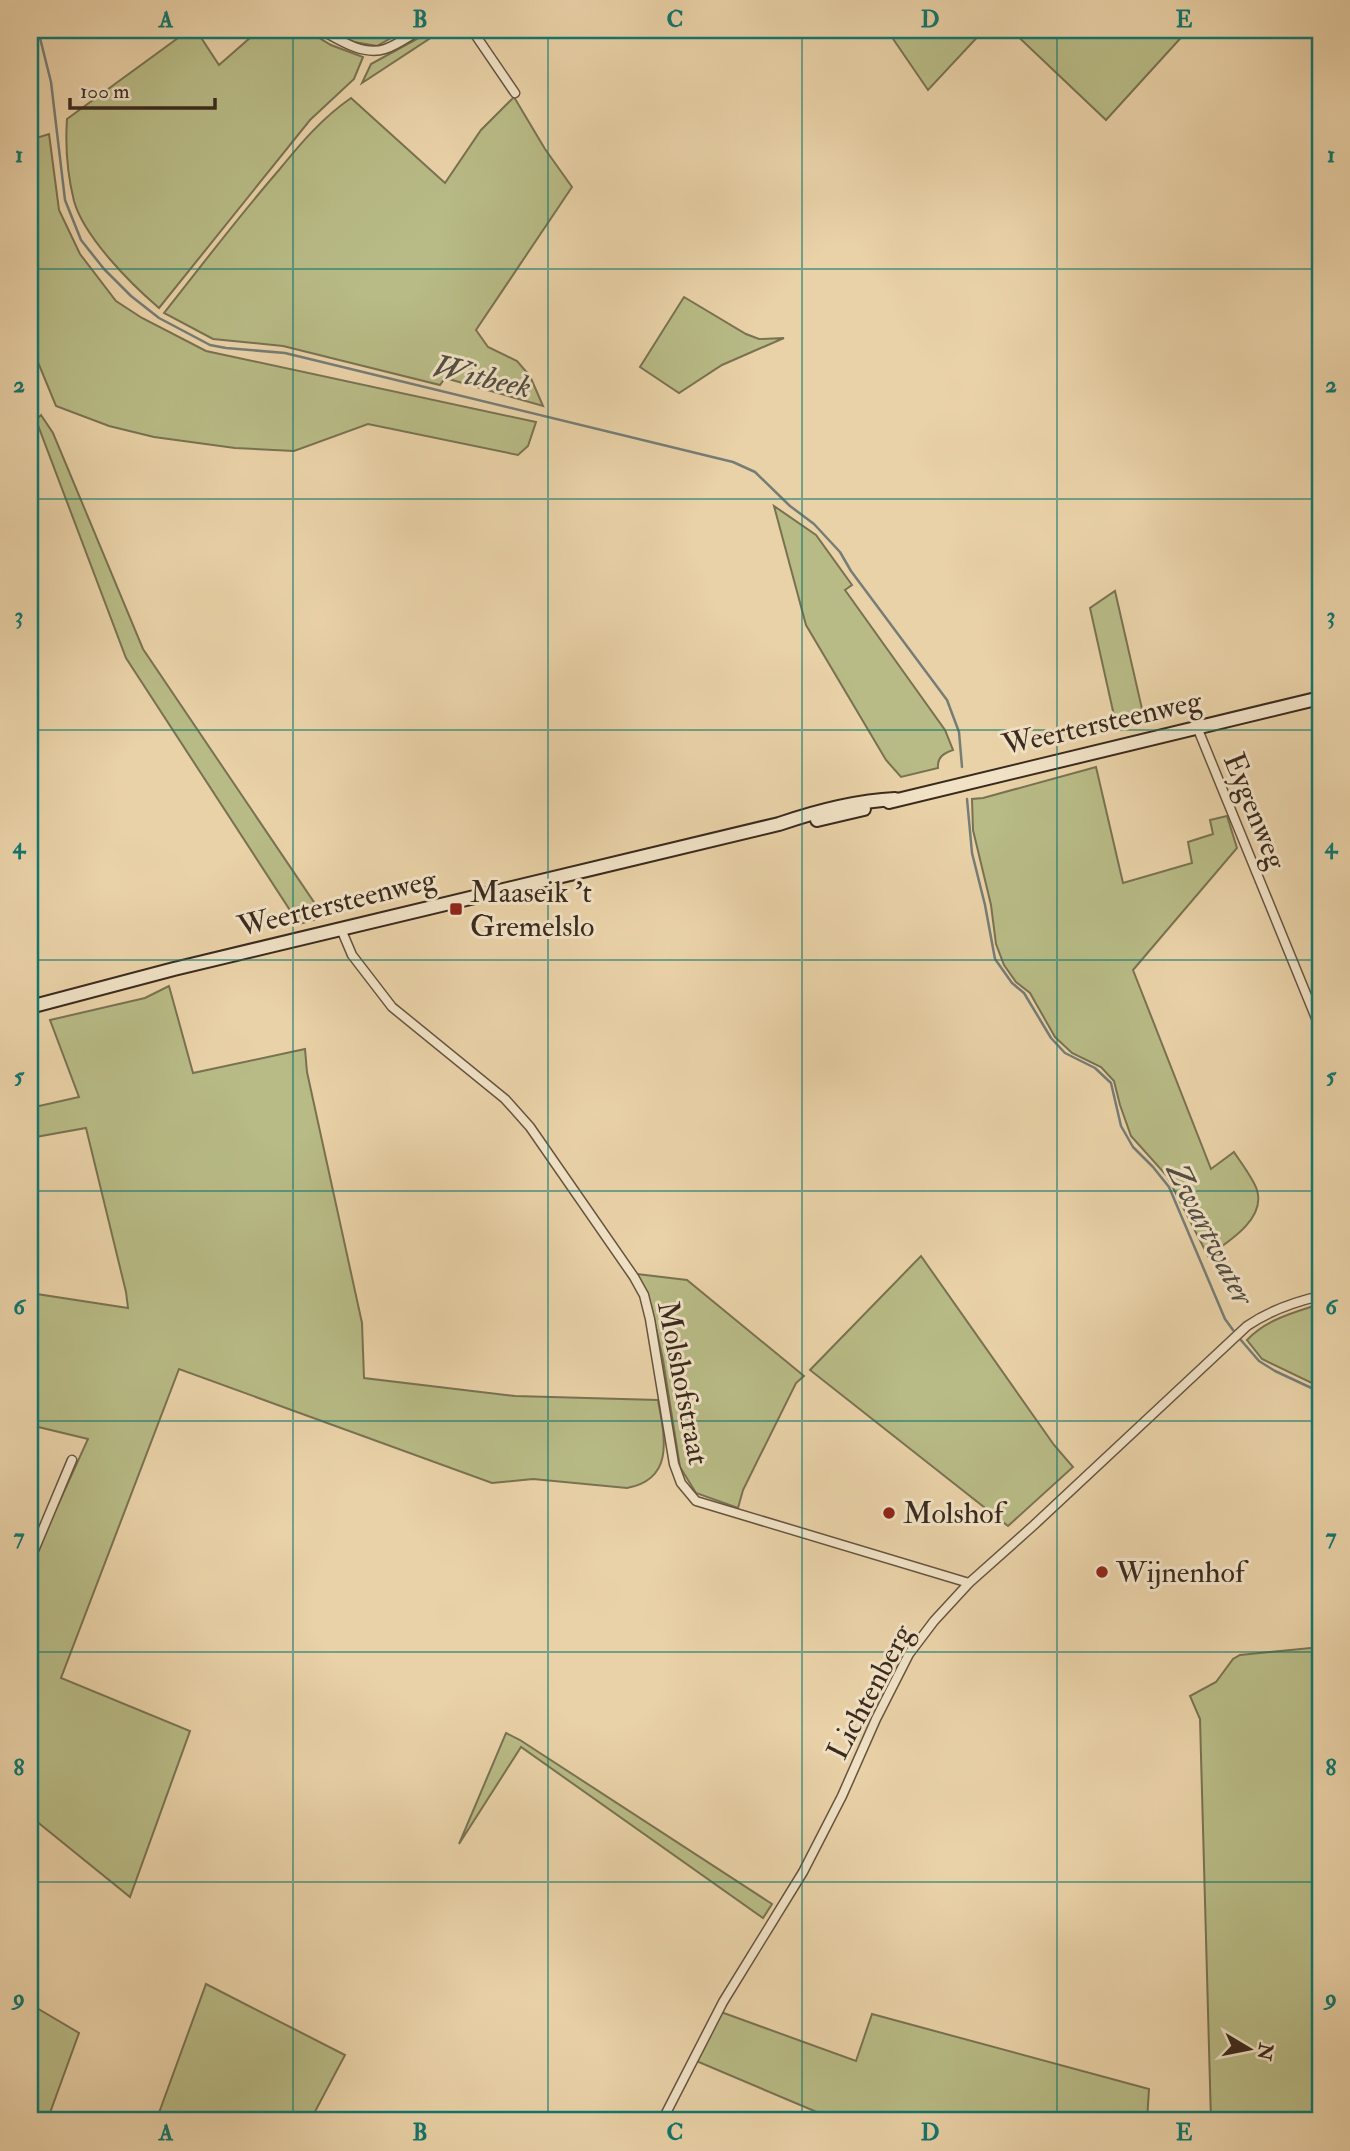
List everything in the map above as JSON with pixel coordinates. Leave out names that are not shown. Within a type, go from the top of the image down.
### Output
[{"type":"main road","name":"Weertersteenweg","points":[[30,1007],[779,824],[847,804],[895,799],[1320,698]]},
{"type":"street","points":[[321,30],[345,44],[372,51],[385,49],[420,30]]},
{"type":"street","points":[[472,30],[515,93]]},
{"type":"street","name":"Eygenweg","points":[[1197,727],[1320,1028]]},
{"type":"street","name":"Molshofstraat","points":[[341,929],[352,955],[392,1007],[505,1099],[530,1127],[634,1277],[644,1295],[650,1320],[674,1464],[681,1483],[696,1501],[969,1583]]},
{"type":"street","name":"Lichtenberg","points":[[662,2121],[723,2002],[808,1861],[909,1654],[934,1621],[969,1583],[1247,1326],[1260,1317],[1320,1296]]},
{"type":"street","points":[[30,1560],[72,1461]]},
{"type":"green space","points":[[189,30],[196,30],[219,65],[259,30],[306,30],[331,45],[363,57],[354,79],[310,120],[159,308],[110,259],[79,215],[68,170],[67,119]]},
{"type":"green space","points":[[329,30],[405,30],[377,46],[354,42]]},
{"type":"green space","points":[[433,30],[439,30],[362,83],[371,64]]},
{"type":"green space","points":[[887,30],[984,30],[928,90]]},
{"type":"green space","points":[[1011,30],[1188,30],[1106,120]]},
{"type":"green space","points":[[514,97],[545,149],[572,187],[476,330],[488,347],[517,361],[530,376],[543,406],[445,378],[440,385],[283,346],[213,339],[164,313],[295,150],[321,122],[351,98],[445,183],[481,130]]},
{"type":"green space","points":[[49,134],[59,210],[80,254],[116,301],[142,318],[206,351],[536,422],[528,446],[518,455],[368,424],[294,451],[235,448],[154,437],[109,426],[56,406],[30,343],[30,140]]},
{"type":"green space","points":[[684,297],[746,334],[759,339],[784,338],[722,365],[679,393],[640,367]]},
{"type":"green space","points":[[41,415],[53,433],[143,649],[324,917],[299,924],[126,658],[36,420]]},
{"type":"green space","points":[[774,506],[816,535],[852,585],[845,590],[945,730],[953,750],[942,756],[938,768],[901,777],[886,760],[806,625]]},
{"type":"green space","points":[[1115,591],[1145,722],[1117,729],[1090,608]]},
{"type":"green space","points":[[1096,767],[1123,883],[1192,863],[1188,842],[1213,834],[1210,820],[1227,816],[1237,848],[1133,970],[1211,1169],[1234,1152],[1257,1190],[1256,1211],[1251,1220],[1235,1237],[1208,1256],[1167,1176],[1131,1136],[1114,1081],[1101,1067],[1072,1053],[1055,1037],[1030,993],[1016,982],[1004,965],[996,944],[991,905],[973,830],[972,799]]},
{"type":"green space","points":[[169,986],[193,1073],[305,1049],[307,1072],[362,1323],[364,1378],[515,1396],[658,1400],[664,1441],[660,1465],[653,1475],[643,1483],[627,1488],[533,1479],[492,1483],[179,1369],[61,1678],[190,1731],[130,1897],[30,1816],[30,1566],[88,1439],[34,1426],[30,1437],[30,1293],[128,1308],[86,1128],[30,1138],[30,1108],[79,1097],[50,1020],[145,998]]},
{"type":"green space","points":[[921,1256],[1054,1445],[1073,1467],[1008,1526],[810,1370]]},
{"type":"green space","points":[[637,1274],[687,1280],[804,1376],[796,1383],[743,1490],[738,1508],[696,1493],[680,1467],[663,1360],[651,1305]]},
{"type":"green space","points":[[1320,1304],[1320,1387],[1262,1359],[1247,1340],[1272,1322]]},
{"type":"green space","points":[[1320,1647],[1320,2121],[1211,2121],[1200,1719],[1190,1696],[1216,1682],[1233,1659],[1240,1655]]},
{"type":"green space","points":[[506,1733],[772,1904],[763,1918],[521,1747],[459,1844]]},
{"type":"green space","points":[[206,1984],[345,2055],[310,2121],[156,2121]]},
{"type":"green space","points":[[30,2004],[79,2033],[47,2121],[30,2121]]},
{"type":"green space","points":[[721,2012],[856,2061],[872,2014],[1149,2089],[1147,2121],[838,2121],[694,2060]]},
{"type":"waterway","name":"Witbeek","points":[[38,30],[51,82],[65,200],[81,240],[104,269],[131,296],[159,318],[210,345],[285,353],[733,462],[755,472],[790,506],[814,524],[840,552],[851,571],[947,700],[959,732],[962,767]]},
{"type":"waterway","name":"Zwartwater","points":[[967,799],[972,853],[995,959],[1012,983],[1024,993],[1051,1038],[1065,1053],[1095,1068],[1111,1083],[1121,1126],[1133,1147],[1169,1187],[1225,1319],[1233,1330]]},
{"type":"waterway","name":"Witbeek","points":[[1240,1339],[1259,1361],[1320,1392]]},
{"type":"place","name":"Maaseik 't Gremelslo","points":[[456,909]]},
{"type":"place","name":"Molshof","points":[[889,1513]]},
{"type":"place","name":"Wijnenhof","points":[[1102,1572]]}]
